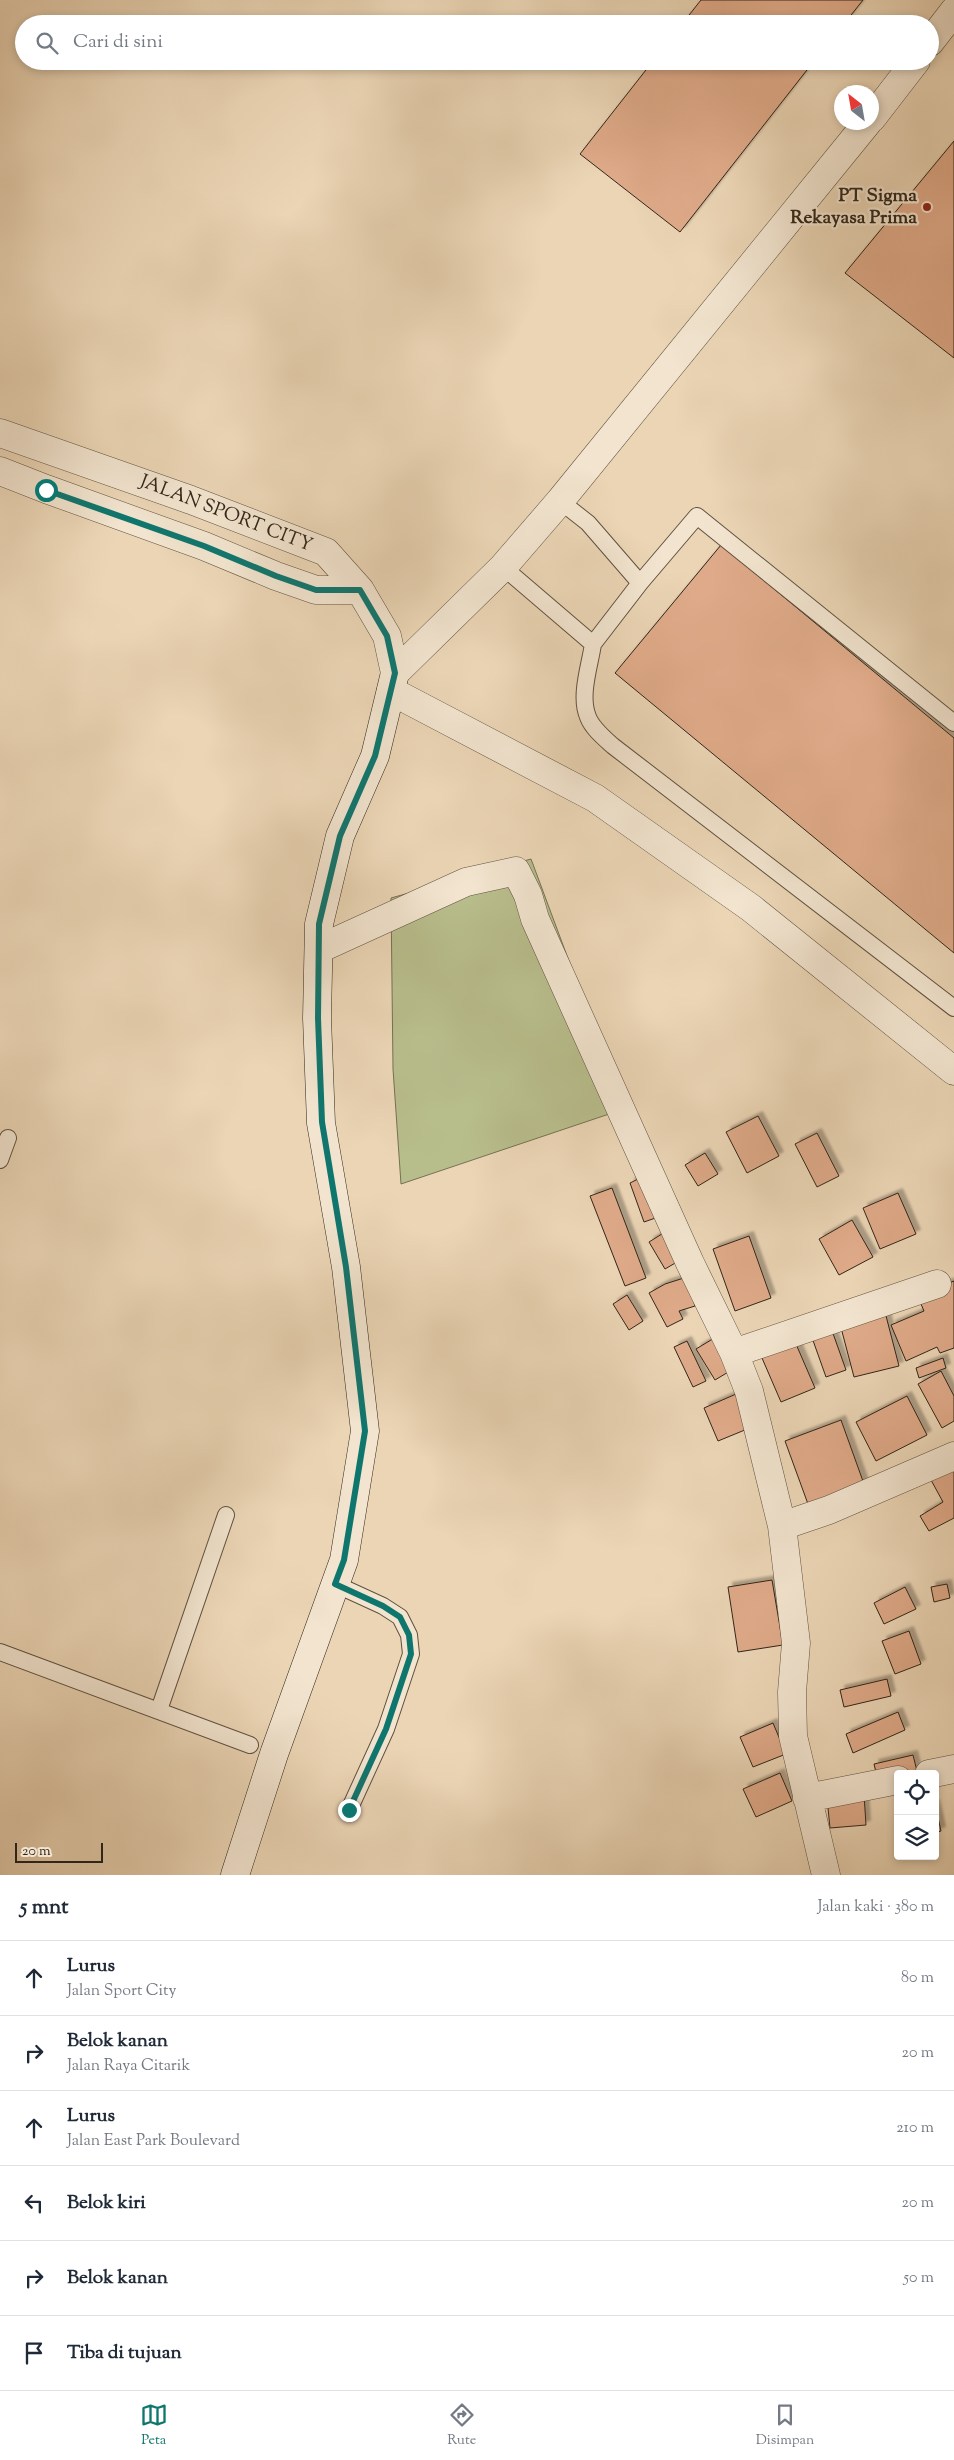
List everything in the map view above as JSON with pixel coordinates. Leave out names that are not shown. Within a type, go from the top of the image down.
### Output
[{"type":"street","points":[[939,30],[954,11]]},
{"type":"street","points":[[879,109],[909,70]]},
{"type":"street","points":[[393,682],[503,567],[560,502],[862,130]]},
{"type":"street","name":"JALAN SPORT CITY","points":[[0,433],[190,500],[326,552],[360,590]]},
{"type":"street","name":"JALAN SPORT CITY","points":[[0,471],[46,490],[204,546],[276,576],[316,590],[360,590]]},
{"type":"street","points":[[235,1875],[274,1754],[344,1560],[365,1431],[346,1267],[322,1122],[318,1018],[319,924],[340,836],[375,756],[393,682],[387,636],[360,590]]},
{"type":"street","points":[[393,682],[595,798],[751,908],[954,1071]]},
{"type":"street","points":[[319,949],[466,882],[516,871],[528,895],[535,919],[682,1246],[734,1353],[757,1419],[782,1526],[796,1643],[792,1692],[793,1736],[826,1873]]},
{"type":"street","points":[[734,1353],[937,1284]]},
{"type":"street","points":[[782,1526],[829,1510],[954,1456]]},
{"type":"street","points":[[939,1772],[954,1769]]},
{"type":"street","points":[[807,1798],[894,1781]]},
{"type":"lane","points":[[560,502],[588,523],[640,583]]},
{"type":"lane","points":[[954,722],[697,516],[640,583],[593,644],[584,704],[588,718],[613,746],[954,1008]]},
{"type":"lane","points":[[503,567],[593,644]]},
{"type":"lane","points":[[0,1160],[8,1138]]},
{"type":"lane","points":[[158,1710],[226,1516]]},
{"type":"lane","points":[[335,1584],[383,1606],[400,1617],[409,1635],[411,1654],[386,1729],[349,1810]]},
{"type":"lane","points":[[0,1652],[250,1745]]},
{"type":"green space","points":[[531,859],[624,1109],[401,1184],[393,1069],[391,898]]},
{"type":"building","points":[[701,0],[863,0],[851,15],[689,15]]},
{"type":"building","points":[[646,70],[807,70],[680,232],[580,154]]},
{"type":"building","name":"PT Sigma Rekayasa Prima","points":[[954,141],[954,358],[845,273]]},
{"type":"building","points":[[721,545],[954,738],[954,953],[615,673]]},
{"type":"building","points":[[758,1116],[779,1156],[747,1173],[726,1132]]},
{"type":"building","points":[[817,1133],[839,1176],[817,1187],[795,1144]]},
{"type":"building","points":[[705,1153],[718,1174],[698,1186],[685,1165]]},
{"type":"building","points":[[644,1176],[664,1215],[644,1222],[630,1183]]},
{"type":"building","points":[[612,1188],[646,1278],[625,1286],[590,1196]]},
{"type":"building","points":[[898,1193],[916,1234],[880,1249],[863,1208]]},
{"type":"building","points":[[852,1220],[873,1257],[839,1275],[819,1239]]},
{"type":"building","points":[[665,1232],[682,1259],[665,1269],[649,1242]]},
{"type":"building","points":[[749,1236],[771,1298],[735,1311],[713,1249]]},
{"type":"building","points":[[687,1277],[695,1306],[679,1311],[683,1319],[667,1327],[649,1293],[665,1284]]},
{"type":"building","points":[[954,1281],[954,1348],[940,1353],[937,1347],[906,1361],[891,1325],[924,1311],[917,1295]]},
{"type":"building","points":[[627,1295],[643,1321],[629,1330],[613,1304]]},
{"type":"building","points":[[885,1312],[899,1366],[854,1377],[840,1324]]},
{"type":"building","points":[[830,1325],[846,1370],[826,1377],[810,1332]]},
{"type":"building","points":[[716,1337],[735,1368],[715,1380],[696,1349]]},
{"type":"building","points":[[687,1341],[706,1381],[693,1387],[674,1347]]},
{"type":"building","points":[[796,1344],[815,1388],[781,1402],[762,1358]]},
{"type":"building","points":[[943,1358],[946,1368],[919,1378],[916,1368]]},
{"type":"building","points":[[941,1371],[954,1396],[954,1421],[942,1428],[918,1384]]},
{"type":"building","points":[[743,1391],[757,1425],[718,1441],[704,1408]]},
{"type":"building","points":[[907,1396],[927,1435],[876,1461],[856,1422]]},
{"type":"building","points":[[841,1420],[864,1484],[808,1504],[785,1441]]},
{"type":"building","points":[[954,1466],[954,1518],[929,1531],[920,1516],[943,1502],[931,1480]]},
{"type":"building","points":[[772,1580],[783,1645],[738,1652],[728,1587]]},
{"type":"building","points":[[947,1584],[950,1598],[934,1602],[931,1587]]},
{"type":"building","points":[[905,1587],[916,1609],[884,1624],[874,1603]]},
{"type":"building","points":[[909,1631],[921,1664],[895,1674],[882,1641]]},
{"type":"building","points":[[887,1679],[891,1696],[844,1707],[840,1690]]},
{"type":"building","points":[[898,1712],[905,1730],[853,1753],[846,1734]]},
{"type":"building","points":[[773,1723],[786,1754],[753,1767],[740,1737]]},
{"type":"building","points":[[913,1755],[917,1770],[894,1770],[894,1777],[878,1781],[874,1764]]},
{"type":"building","points":[[780,1773],[792,1801],[756,1817],[743,1789]]},
{"type":"building","points":[[864,1794],[866,1825],[830,1828],[827,1798]]},
{"type":"place","name":"PT Sigma Rekayasa Prima","points":[[927,207]]},
{"type":"route","points":[[46,490],[204,546],[276,576],[316,590],[360,590],[387,636],[395,673],[375,756],[340,836],[319,924],[318,1018],[322,1122],[346,1267],[365,1431],[344,1560],[335,1584],[383,1606],[400,1617],[409,1635],[411,1654],[386,1729],[349,1810]]}]
